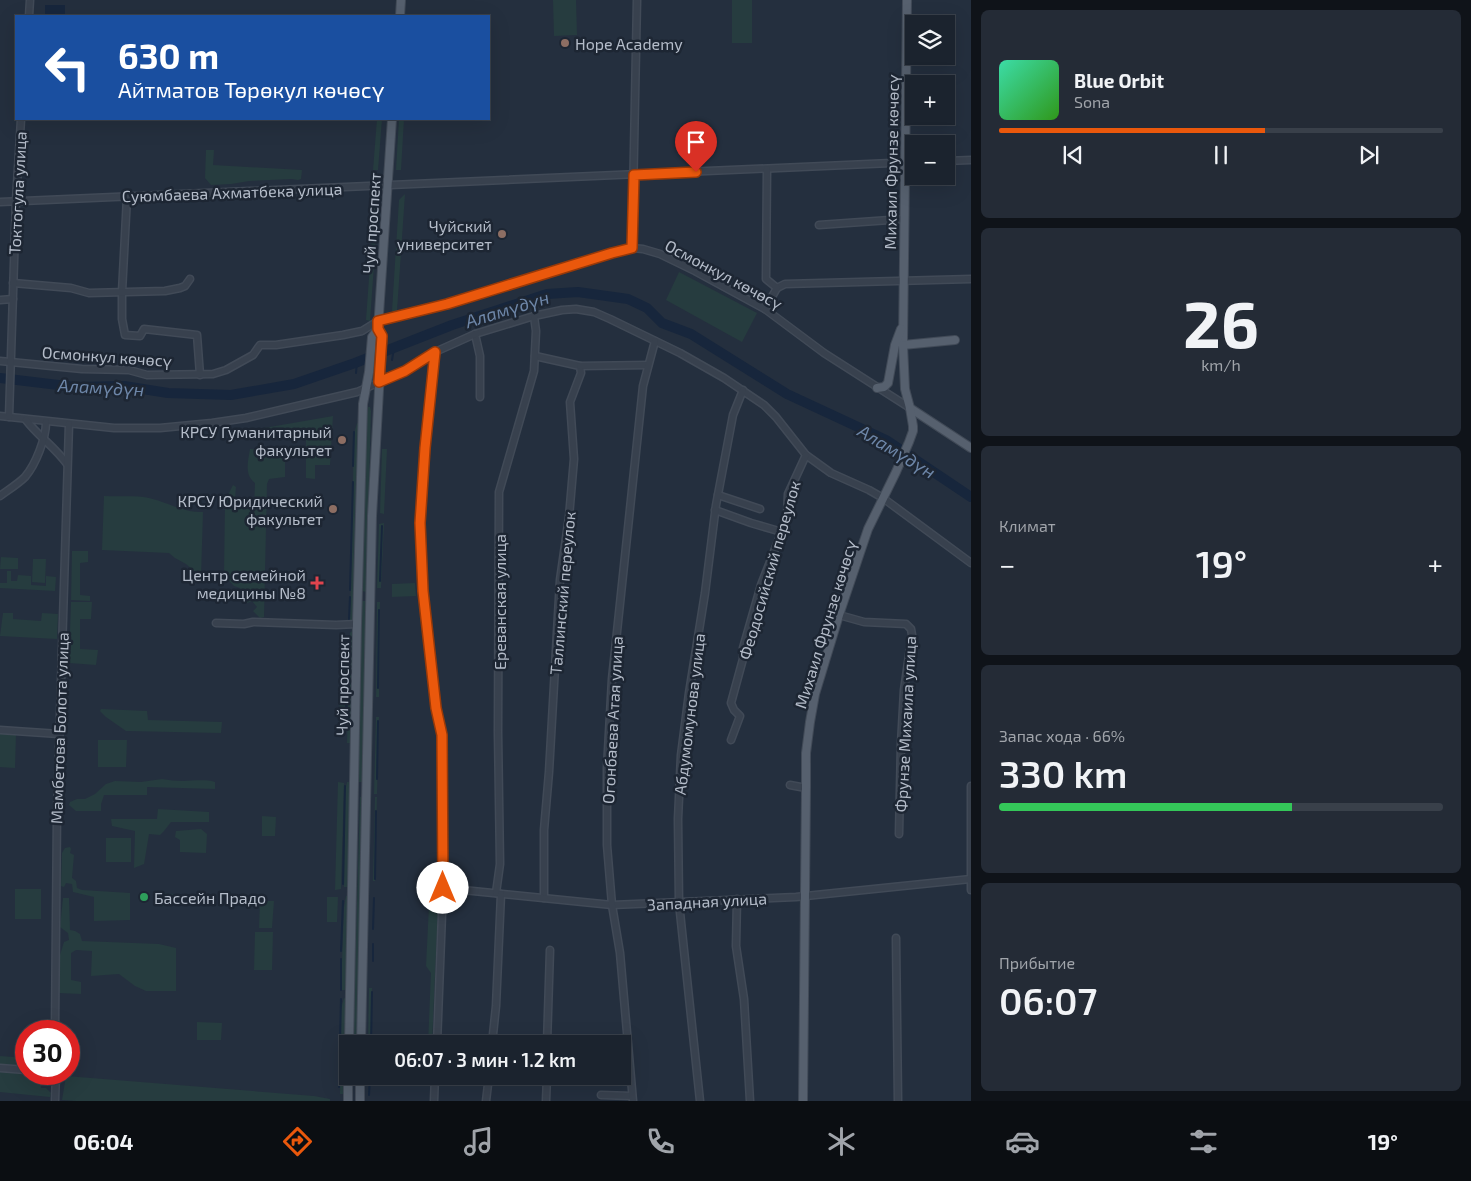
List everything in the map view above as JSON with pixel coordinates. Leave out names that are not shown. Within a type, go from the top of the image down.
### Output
[{"type":"main road","points":[[400,15],[401,0]]},
{"type":"main road","name":"Михаил Фрунзе көчөсү","points":[[905,135],[907,0]]},
{"type":"main road","name":"Чуй проспект","points":[[361,1035],[372,545],[380,367],[379,329],[392,120]]},
{"type":"main road","name":"Михаил Фрунзе көчөсү","points":[[803,1101],[806,753],[812,712],[815,694],[839,615],[868,529],[896,472],[909,442],[913,426],[905,390],[903,345],[905,163]]},
{"type":"main road","name":"Михаил Фрунзе көчөсү","points":[[877,388],[884,387],[888,383],[895,345],[903,325]]},
{"type":"main road","name":"Чуй проспект","points":[[349,1035],[363,404],[367,387],[372,337],[379,329]]},
{"type":"main road","points":[[903,345],[954,340]]},
{"type":"main road","name":"Осмонкул көчөсү","points":[[910,408],[971,448]]},
{"type":"main road","points":[[354,789],[367,789]]},
{"type":"main road","points":[[348,1085],[348,1101]]},
{"type":"main road","points":[[360,1085],[360,1100]]},
{"type":"street","points":[[29,15],[30,0]]},
{"type":"street","points":[[632,248],[637,0]]},
{"type":"street","name":"Токтогула улица","points":[[9,418],[16,201],[21,120]]},
{"type":"street","points":[[955,161],[971,160]]},
{"type":"street","name":"Суюмбаева Ахматбека улица","points":[[0,202],[905,163]]},
{"type":"street","points":[[765,309],[777,288],[766,280],[767,169]]},
{"type":"street","points":[[127,197],[122,292],[122,319],[125,335],[140,336],[144,329],[197,334],[200,375]]},
{"type":"street","points":[[819,225],[904,219]]},
{"type":"street","name":"Осмонкул көчөсү","points":[[0,362],[82,369],[129,370],[147,375],[214,374],[226,370],[253,355],[260,345],[276,345],[379,329],[447,304],[632,248],[660,254],[765,309],[824,353],[910,408]]},
{"type":"street","points":[[13,284],[71,288],[89,293],[165,291],[185,286],[190,279]]},
{"type":"street","name":"Осмонкул көчөсү","points":[[777,288],[785,284],[971,279]]},
{"type":"street","points":[[0,300],[13,298]]},
{"type":"street","points":[[0,416],[114,428],[160,428],[246,418],[357,392],[405,371],[435,352],[475,334],[534,316],[562,310],[586,310],[610,319],[655,341],[705,367],[743,390],[764,405],[776,417],[806,455],[831,473],[883,498],[971,563]]},
{"type":"street","name":"Ереванская улица","points":[[493,1035],[496,1006],[500,864],[498,732],[499,492],[534,371],[536,331],[534,316]]},
{"type":"street","points":[[475,334],[480,356],[480,397]]},
{"type":"street","name":"Огонбаева Атая улица","points":[[624,1035],[620,953],[612,905],[607,845],[607,768],[610,708],[642,386],[655,341]]},
{"type":"street","points":[[435,352],[425,448],[420,523],[423,591],[436,708],[442,735],[443,888],[437,1035]]},
{"type":"street","points":[[535,356],[580,366],[648,365]]},
{"type":"street","name":"Таллинский переулок","points":[[544,898],[544,830],[560,580],[570,517],[574,459],[570,402],[581,373],[580,366]]},
{"type":"street","name":"Абдумомунова улица","points":[[700,1101],[679,903],[678,819],[681,755],[705,593],[715,510],[733,415],[743,390]]},
{"type":"street","points":[[26,420],[60,454],[67,464]]},
{"type":"street","points":[[0,496],[25,476],[34,462],[44,438],[46,422]]},
{"type":"street","name":"Мамбетова Болота улица","points":[[56,1020],[56,820],[69,424]]},
{"type":"street","name":"Феодосийский переулок","points":[[731,740],[740,716],[734,710],[731,703],[743,660],[743,648],[761,585],[787,518],[788,494],[806,455]]},
{"type":"street","points":[[718,495],[760,509]]},
{"type":"street","points":[[715,510],[782,532]]},
{"type":"street","name":"Фрунзе Михаила улица","points":[[839,615],[864,622],[906,624],[911,629],[912,635],[904,690],[901,744],[900,834]]},
{"type":"street","points":[[216,623],[357,624]]},
{"type":"street","points":[[0,730],[59,734]]},
{"type":"street","points":[[790,786],[806,788]]},
{"type":"street","points":[[971,786],[971,890]]},
{"type":"street","name":"Западная улица","points":[[443,888],[612,905],[805,896],[970,879]]},
{"type":"street","points":[[738,899],[736,946],[744,999],[750,1101]]},
{"type":"street","points":[[896,938],[898,1101]]},
{"type":"street","points":[[547,1035],[550,950]]},
{"type":"street","points":[[0,1068],[15,1069]]},
{"type":"street","points":[[55,1101],[56,1085]]},
{"type":"street","points":[[434,1101],[435,1085]]},
{"type":"street","points":[[486,1101],[488,1085]]},
{"type":"street","points":[[546,1101],[547,1085]]},
{"type":"street","name":"Огонбаева Атая улица","points":[[630,1085],[633,1098]]},
{"type":"street","points":[[602,1095],[633,1098]]},
{"type":"green space","points":[[553,0],[576,0],[577,35],[554,36]]},
{"type":"green space","points":[[732,0],[752,0],[752,43],[732,43]]},
{"type":"green space","points":[[377,120],[382,120],[378,170],[373,170]]},
{"type":"green space","points":[[399,120],[404,120],[401,170],[396,170]]},
{"type":"green space","points":[[206,150],[214,150],[213,165],[302,170],[301,179],[211,185],[205,178]]},
{"type":"green space","points":[[405,194],[397,311],[392,311],[399,200]]},
{"type":"green space","points":[[374,208],[378,209],[370,321],[366,320]]},
{"type":"green space","points":[[679,272],[757,313],[742,342],[666,300]]},
{"type":"green space","points":[[368,407],[370,407],[371,411],[366,592],[362,591],[366,417]]},
{"type":"green space","points":[[333,416],[330,465],[315,465],[315,479],[306,478],[306,436],[252,435],[252,430]]},
{"type":"green space","points":[[357,423],[359,427],[354,621],[350,622],[354,434]]},
{"type":"green space","points":[[250,449],[285,451],[285,477],[269,479],[267,484],[264,617],[260,618],[253,611],[257,607],[252,601],[247,603],[245,594],[224,575],[225,501],[233,485],[236,487],[235,499],[238,505],[254,506],[255,483],[248,472]]},
{"type":"green space","points":[[382,449],[387,449],[384,514],[380,513]]},
{"type":"green space","points":[[104,496],[144,497],[189,511],[203,512],[201,577],[169,553],[102,550]]},
{"type":"green space","points":[[384,523],[381,588],[377,588],[379,524]]},
{"type":"green space","points":[[72,551],[88,551],[88,562],[80,563],[80,595],[90,596],[90,601],[71,600]]},
{"type":"green space","points":[[1,557],[18,558],[18,569],[0,569]]},
{"type":"green space","points":[[33,559],[46,559],[45,583],[32,582]]},
{"type":"green space","points":[[7,571],[11,571],[11,581],[17,581],[18,575],[31,576],[31,585],[46,586],[46,576],[56,577],[55,591],[0,588],[0,583],[7,583]]},
{"type":"green space","points":[[415,583],[416,596],[392,597],[392,584]]},
{"type":"green space","points":[[362,601],[366,601],[362,782],[358,782]]},
{"type":"green space","points":[[71,602],[92,602],[91,619],[80,619],[80,649],[98,650],[96,665],[69,663]]},
{"type":"green space","points":[[377,602],[380,602],[379,697],[376,697]]},
{"type":"green space","points":[[3,613],[13,613],[13,619],[41,621],[42,613],[58,614],[57,639],[0,636]]},
{"type":"green space","points":[[355,631],[351,743],[347,743],[350,633]]},
{"type":"green space","points":[[341,633],[345,634],[345,728],[339,728]]},
{"type":"green space","points":[[101,709],[147,711],[148,720],[222,722],[221,733],[126,731],[106,717],[100,711]]},
{"type":"green space","points":[[376,717],[379,717],[377,794],[374,794]]},
{"type":"green space","points":[[0,733],[16,734],[15,768],[0,767]]},
{"type":"green space","points":[[98,740],[127,740],[126,767],[98,767]]},
{"type":"green space","points":[[162,779],[211,781],[215,782],[215,789],[147,787],[147,795],[104,795],[101,811],[76,811],[69,805],[70,802],[77,799],[85,799],[95,794],[106,784],[115,781],[141,782]]},
{"type":"green space","points":[[338,782],[344,783],[341,889],[335,890]]},
{"type":"green space","points":[[347,782],[350,782],[348,887],[344,887],[345,792]]},
{"type":"green space","points":[[360,797],[364,797],[357,1035],[353,1035]]},
{"type":"green space","points":[[375,797],[377,797],[375,881],[373,881]]},
{"type":"green space","points":[[158,809],[209,812],[209,822],[171,822],[160,835],[149,834],[144,864],[134,868],[135,831],[112,826],[111,819],[157,819]]},
{"type":"green space","points":[[262,816],[276,817],[275,836],[262,836]]},
{"type":"green space","points":[[201,829],[207,834],[206,853],[180,852],[180,840],[175,837],[176,831]]},
{"type":"green space","points":[[106,838],[131,838],[131,862],[106,862]]},
{"type":"green space","points":[[70,847],[70,853],[74,855],[72,878],[76,881],[77,888],[82,890],[130,893],[130,920],[94,921],[94,897],[73,892],[72,884],[66,883],[64,887],[61,886],[62,853],[65,848]]},
{"type":"green space","points":[[430,885],[439,888],[432,1035],[428,1035],[431,973],[426,966]]},
{"type":"green space","points":[[15,889],[41,889],[41,919],[15,919]]},
{"type":"green space","points":[[158,893],[175,894],[174,903],[167,906],[158,905]]},
{"type":"green space","points":[[346,896],[348,896],[346,990],[341,990],[344,907]]},
{"type":"green space","points":[[327,897],[338,897],[337,922],[327,922]]},
{"type":"green space","points":[[63,898],[69,898],[70,930],[80,934],[82,941],[159,944],[176,948],[176,991],[146,991],[135,986],[119,974],[91,976],[92,951],[76,950],[71,953],[71,980],[81,982],[81,994],[59,993],[60,955],[64,942],[69,940],[68,933],[60,927]]},
{"type":"green space","points":[[260,901],[274,901],[272,928],[259,928]]},
{"type":"green space","points":[[255,932],[273,932],[272,970],[254,970]]},
{"type":"green space","points":[[369,988],[372,988],[371,1035],[368,1035]]},
{"type":"green space","points":[[344,998],[346,999],[345,1035],[341,1035],[341,1009]]},
{"type":"green space","points":[[197,1022],[222,1023],[221,1040],[197,1040]]},
{"type":"green space","points":[[0,1056],[15,1057],[15,1085],[41,1085],[41,1088],[46,1088],[51,1093],[50,1097],[0,1092]]},
{"type":"green space","points":[[80,1077],[314,1096],[330,1099],[330,1101],[76,1101],[62,1100],[64,1085],[80,1085]]},
{"type":"green space","points":[[340,1085],[344,1085],[344,1094],[340,1094]]},
{"type":"water","points":[[45,5],[65,5],[65,15],[45,15]]},
{"type":"waterway","name":"Аламүдүн","points":[[0,378],[75,387],[124,386],[168,393],[231,395],[294,384],[355,363],[452,325],[547,294],[578,292],[628,299],[647,308],[662,323],[691,334],[787,394],[886,440],[971,497]]},
{"type":"waterway","points":[[392,360],[394,348]]},
{"type":"waterway","points":[[356,373],[357,362]]},
{"type":"waterway","points":[[353,466],[354,432]]},
{"type":"waterway","points":[[350,590],[353,482]]},
{"type":"waterway","points":[[380,581],[382,526]]},
{"type":"waterway","points":[[349,620],[350,597]]},
{"type":"waterway","points":[[378,688],[379,610]]},
{"type":"waterway","points":[[346,714],[348,640]]},
{"type":"waterway","points":[[346,718],[346,728]]},
{"type":"waterway","points":[[377,779],[378,721]]},
{"type":"waterway","points":[[343,884],[345,786]]},
{"type":"waterway","points":[[375,879],[376,811]]},
{"type":"waterway","points":[[373,929],[374,898]]},
{"type":"waterway","points":[[341,951],[343,901]]},
{"type":"waterway","points":[[373,944],[373,961]]},
{"type":"waterway","points":[[341,959],[341,990]]},
{"type":"waterway","points":[[371,1035],[372,992]]},
{"type":"waterway","points":[[339,1087],[341,999]]},
{"type":"waterway","points":[[369,1095],[370,1085]]},
{"type":"place","name":"Hope Academy","points":[[565,43]]},
{"type":"place","name":"Чуйский университет","points":[[502,234]]},
{"type":"place","name":"КРСУ Гуманитарный факультет","points":[[342,440]]},
{"type":"place","name":"КРСУ Юридический факультет","points":[[333,509]]},
{"type":"place","name":"Центр семейной медицины №8","points":[[317,583]]},
{"type":"place","name":"Бассейн Прадо","points":[[144,897]]},
{"type":"route","points":[[443,888],[442,735],[436,708],[423,591],[420,523],[427,423],[435,352],[405,371],[379,382],[382,336],[378,329],[378,321],[447,304],[632,248],[634,175],[696,172]]}]
